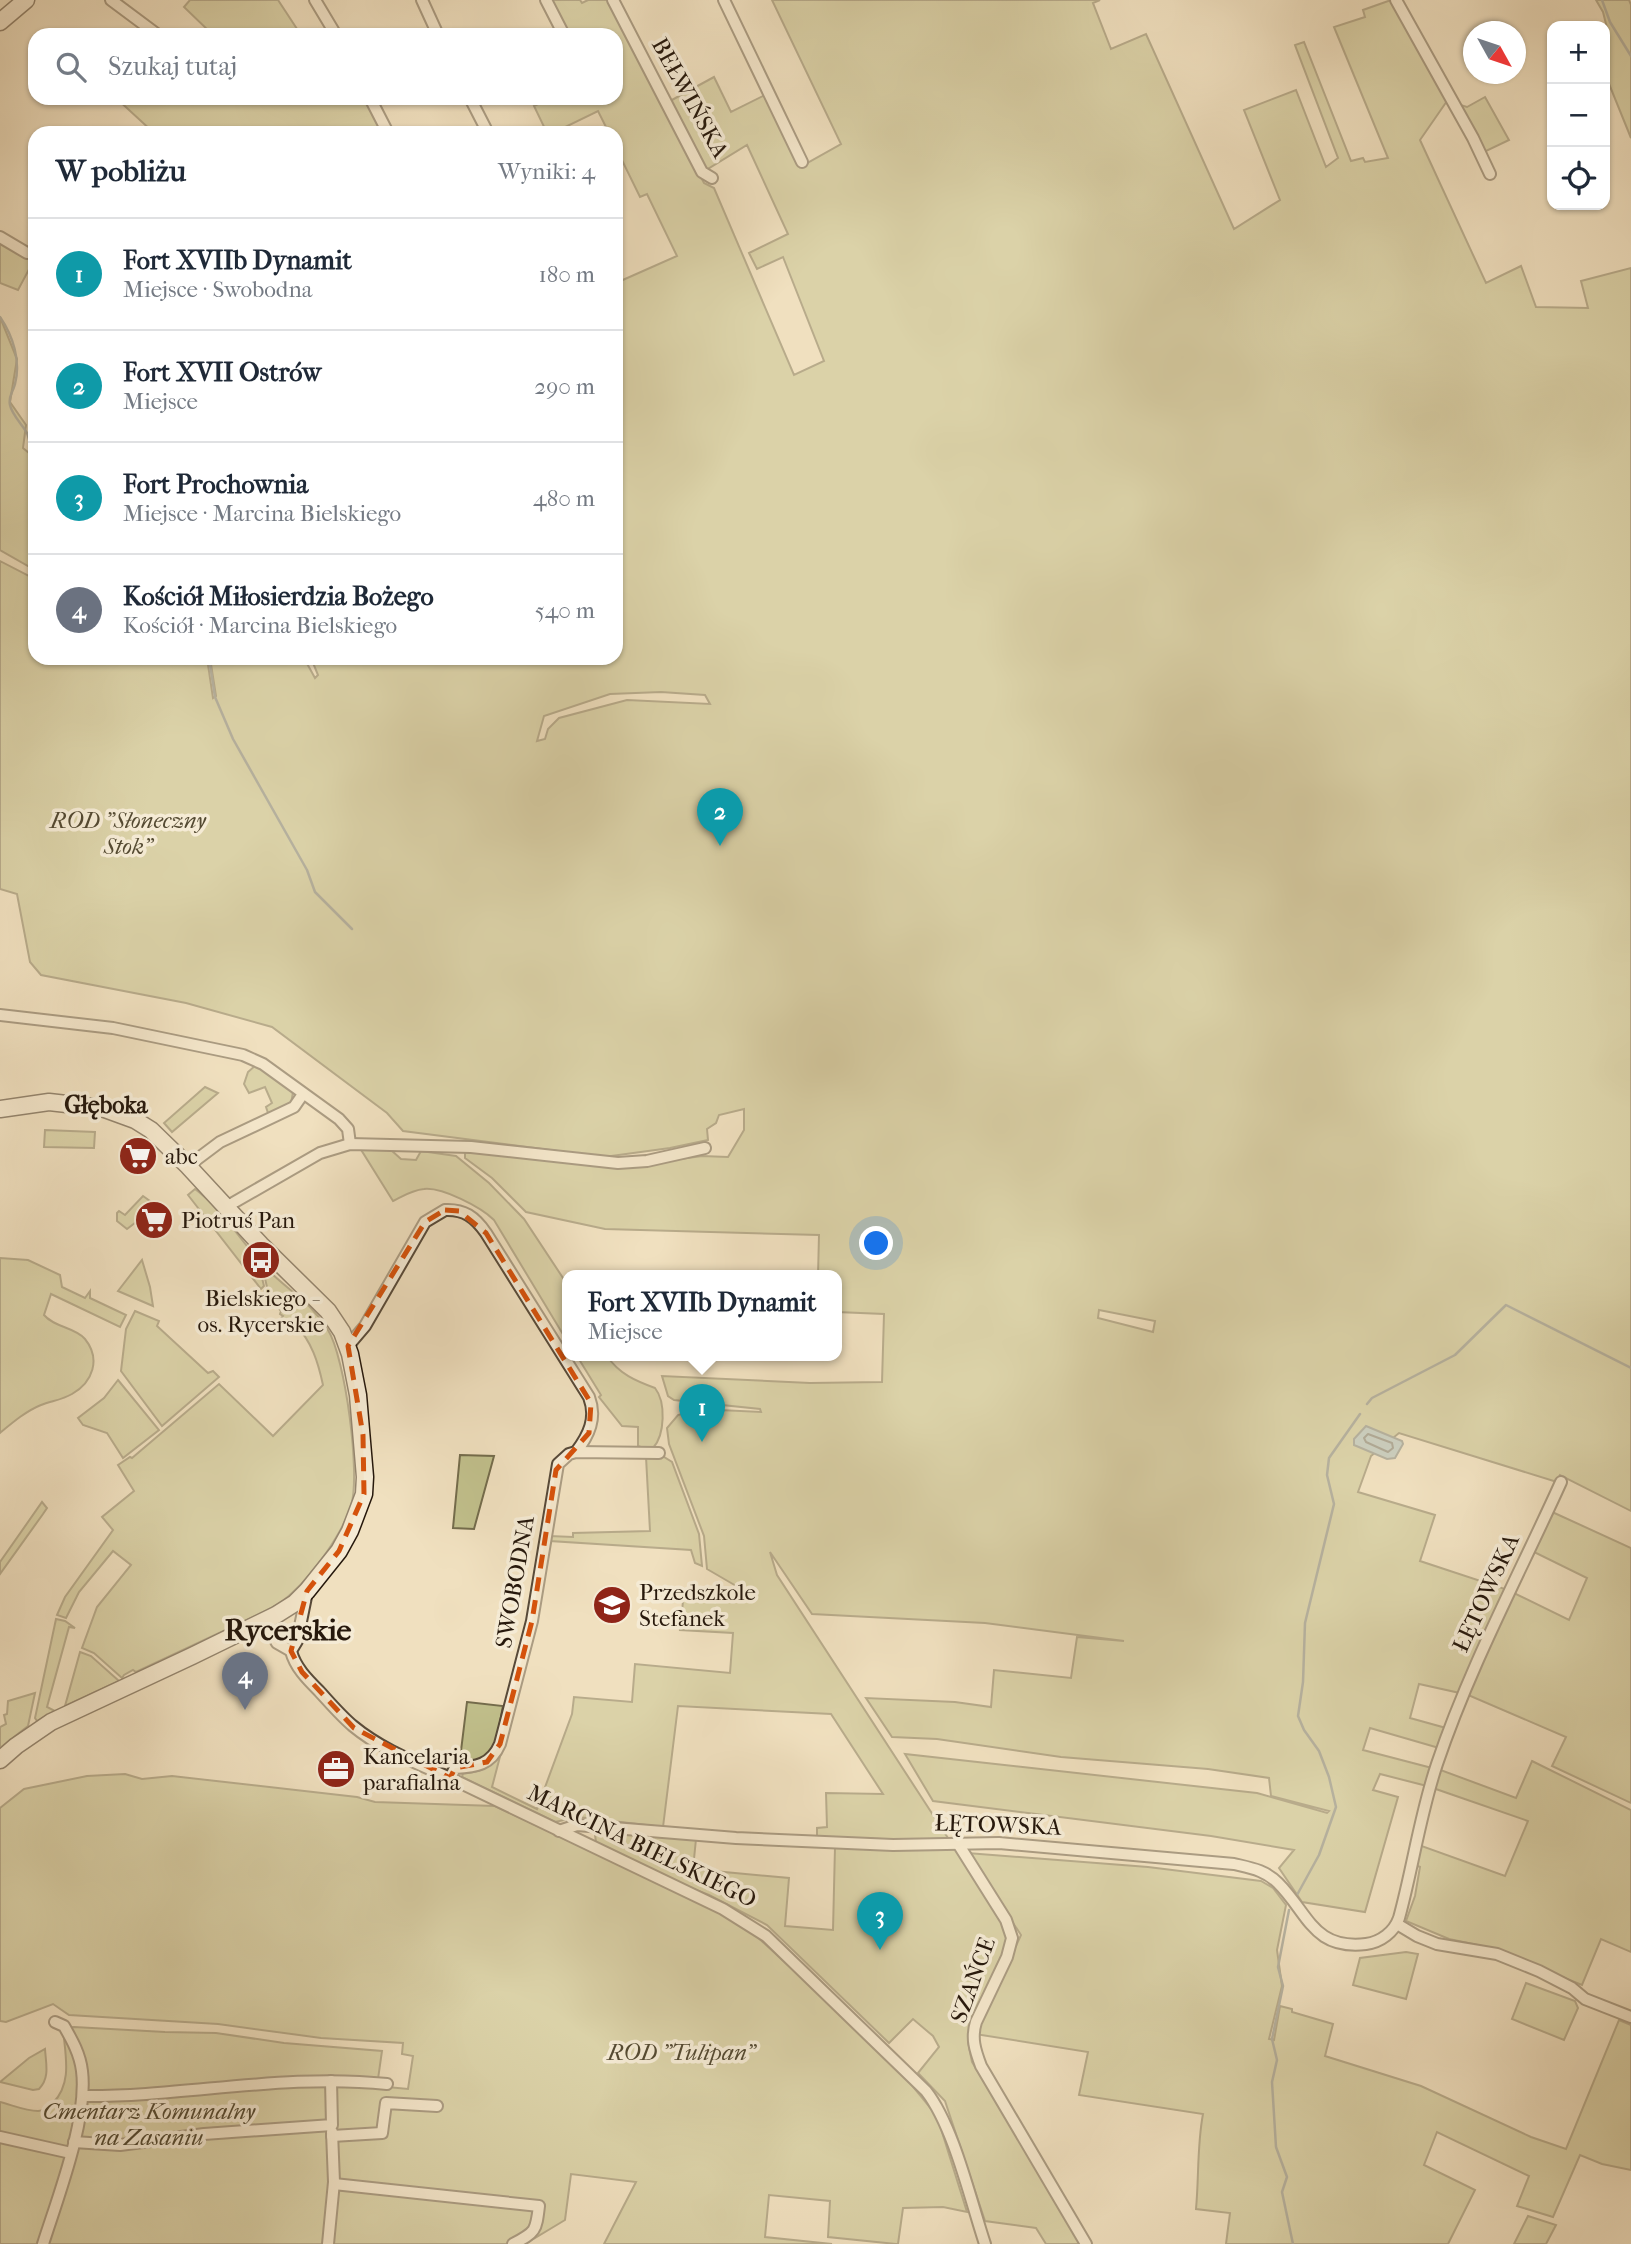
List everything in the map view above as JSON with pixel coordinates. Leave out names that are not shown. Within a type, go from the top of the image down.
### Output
[{"type":"street","points":[[0,22],[26,0]]},
{"type":"street","points":[[111,0],[149,28]]},
{"type":"street","points":[[315,0],[332,28]]},
{"type":"street","points":[[422,0],[435,28]]},
{"type":"street","points":[[546,0],[560,28]]},
{"type":"street","name":"BEŁWIŃSKA","points":[[613,0],[702,172],[712,178]]},
{"type":"street","points":[[724,0],[802,162]]},
{"type":"street","points":[[1396,0],[1473,138],[1490,174]]},
{"type":"street","points":[[374,105],[384,126]]},
{"type":"street","points":[[474,105],[484,126]]},
{"type":"street","points":[[0,237],[27,253]]},
{"type":"street","points":[[0,1015],[113,1028],[243,1055],[263,1064],[339,1119],[348,1129],[350,1144]]},
{"type":"street","points":[[188,1167],[220,1142],[294,1107],[303,1094]]},
{"type":"street","points":[[0,1109],[49,1102],[102,1108],[135,1120],[151,1130],[328,1311],[348,1346],[363,1435],[364,1494],[350,1531],[338,1551],[307,1591],[282,1611],[51,1722],[0,1760]]},
{"type":"street","points":[[226,1207],[320,1153],[350,1144],[471,1147],[618,1163],[647,1161],[705,1148]]},
{"type":"street","points":[[348,1346],[366,1326],[425,1222],[445,1210],[459,1211],[473,1217],[497,1250],[562,1354]]},
{"type":"street","points":[[566,1361],[589,1397],[592,1410],[591,1426],[576,1452],[659,1453]]},
{"type":"street","name":"SWOBODNA","points":[[450,1778],[455,1768],[478,1766],[487,1762],[500,1744],[532,1621],[556,1470],[563,1458],[576,1452]]},
{"type":"street","name":"ŁĘTOWSKA","points":[[559,1831],[577,1825],[762,1839],[893,1844],[999,1843],[1234,1864],[1262,1871],[1270,1877],[1290,1898],[1310,1926],[1324,1938],[1369,1944],[1385,1937],[1397,1924],[1408,1888],[1429,1791],[1453,1720],[1497,1614],[1561,1482]]},
{"type":"street","points":[[291,1651],[297,1641],[307,1591]]},
{"type":"street","points":[[282,1611],[293,1615],[300,1623]]},
{"type":"street","name":"MARCINA BIELSKIEGO","points":[[264,1620],[277,1643],[291,1651],[293,1661],[302,1672],[354,1727],[385,1748],[723,1909],[753,1926],[790,1958],[912,2077],[937,2105],[985,2244]]},
{"type":"street","name":"SZAŃCE","points":[[957,1842],[1006,1920],[1012,1938],[1007,1957],[976,2022],[973,2031],[974,2049],[981,2066],[1086,2244]]},
{"type":"street","points":[[1397,1924],[1437,1944],[1497,1954],[1524,1964],[1572,1987],[1585,1999],[1631,2017]]},
{"type":"street","points":[[43,2244],[72,2147],[83,2096],[82,2068],[78,2054],[64,2026],[55,2022]]},
{"type":"street","points":[[83,2096],[116,2096],[296,2081],[387,2084]]},
{"type":"street","points":[[328,2244],[334,2184],[331,2081]]},
{"type":"street","points":[[0,2137],[72,2147],[120,2145],[204,2134],[332,2131],[382,2133],[386,2103],[437,2106]]},
{"type":"street","points":[[334,2184],[539,2206],[536,2228],[532,2234],[513,2244]]},
{"type":"highlighted area","points":[[445,1210],[459,1211],[486,1233],[591,1403],[589,1433],[556,1470],[532,1621],[500,1744],[487,1762],[455,1768],[450,1778],[354,1728],[302,1672],[291,1651],[307,1591],[339,1551],[364,1494],[363,1435],[348,1346],[425,1222]]},
{"type":"green space","points":[[190,0],[278,0],[296,28],[206,28],[184,7]]},
{"type":"green space","name":"ROD \"Słoneczny Stok\"","points":[[552,0],[580,0],[582,3],[588,0],[610,0],[704,183],[714,188],[794,375],[824,361],[783,257],[757,269],[749,253],[788,234],[747,145],[706,170],[670,101],[714,77],[731,112],[765,95],[800,167],[841,144],[772,0],[1100,0],[1093,3],[1111,49],[1146,34],[1234,229],[1280,200],[1244,110],[1296,90],[1326,167],[1338,158],[1295,45],[1304,42],[1351,161],[1363,158],[1365,162],[1388,158],[1334,27],[1365,17],[1363,10],[1391,0],[1447,101],[1420,140],[1486,283],[1521,266],[1536,307],[1588,308],[1581,281],[1631,268],[1631,1511],[1560,1475],[1557,1482],[1399,1433],[1371,1456],[1358,1492],[1435,1515],[1420,1561],[1505,1589],[1460,1693],[1419,1684],[1410,1718],[1446,1728],[1439,1748],[1370,1728],[1363,1750],[1432,1768],[1427,1786],[1380,1774],[1373,1790],[1398,1797],[1365,1912],[1302,1902],[1279,1868],[1294,1850],[1211,1836],[933,1801],[905,1754],[1257,1793],[1327,1813],[1329,1811],[1271,1796],[1269,1778],[1208,1769],[1061,1757],[937,1739],[892,1737],[866,1698],[955,1702],[991,1707],[994,1670],[1071,1678],[1077,1637],[1124,1641],[985,1623],[812,1614],[770,1552],[777,1575],[948,1838],[914,1840],[817,1837],[817,1828],[827,1827],[826,1793],[883,1794],[831,1714],[678,1706],[663,1827],[578,1817],[555,1822],[462,1777],[463,1773],[476,1772],[486,1767],[502,1749],[492,1787],[537,1809],[572,1714],[574,1697],[632,1702],[635,1664],[730,1673],[733,1633],[680,1630],[684,1592],[750,1594],[707,1569],[704,1536],[669,1444],[667,1428],[678,1415],[698,1409],[761,1412],[760,1409],[674,1400],[668,1396],[662,1376],[810,1383],[882,1382],[884,1314],[842,1312],[842,1270],[818,1270],[819,1235],[605,1229],[526,1212],[492,1178],[465,1158],[465,1152],[630,1166],[702,1156],[728,1157],[744,1130],[744,1109],[719,1115],[716,1123],[707,1129],[708,1140],[604,1157],[403,1131],[387,1113],[272,1027],[186,1003],[41,975],[30,962],[17,894],[0,889],[0,561],[28,575],[28,665],[208,665],[213,698],[216,696],[211,665],[308,665],[315,678],[318,675],[314,665],[623,665],[623,280],[677,256],[647,194],[640,197],[623,162],[623,126],[606,126],[598,111],[567,126],[544,126],[534,106],[623,105],[623,28],[566,28]],"holes":[[[661,692],[705,695],[710,704],[627,700],[559,718],[548,729],[545,739],[537,741],[544,716],[610,694]],[[1099,1310],[1155,1321],[1153,1332],[1098,1318]]]},
{"type":"green space","points":[[1596,0],[1629,0],[1631,5],[1631,138],[1610,86],[1610,21],[1605,21]]},
{"type":"green space","points":[[1485,97],[1509,140],[1484,152],[1457,104],[1467,107]]},
{"type":"green space","points":[[124,105],[370,105],[381,126],[146,126]]},
{"type":"green space","points":[[0,241],[28,257],[28,271],[18,290],[0,283]]},
{"type":"green space","points":[[0,317],[17,359],[10,402],[26,425],[23,448],[28,452],[28,566],[0,550]]},
{"type":"green space","points":[[256,1065],[293,1092],[291,1104],[269,1116],[266,1107],[272,1103],[265,1087],[249,1093],[244,1084],[248,1072]]},
{"type":"green space","points":[[205,1087],[218,1093],[172,1132],[164,1123]]},
{"type":"green space","points":[[45,1130],[95,1132],[94,1148],[44,1147]]},
{"type":"green space","points":[[360,1148],[391,1150],[401,1159],[416,1160],[421,1151],[456,1156],[489,1183],[524,1219],[562,1276],[562,1333],[494,1220],[480,1209],[432,1189],[416,1191],[393,1201]]},
{"type":"green space","points":[[195,1189],[215,1207],[265,1267],[261,1274],[264,1286],[261,1289],[188,1195]]},
{"type":"green space","points":[[143,1196],[157,1206],[127,1229],[117,1221],[117,1213],[119,1211],[125,1215]]},
{"type":"green space","points":[[0,1258],[28,1260],[60,1275],[62,1287],[85,1298],[90,1291],[90,1298],[126,1315],[120,1327],[51,1294],[44,1315],[85,1339],[93,1354],[90,1377],[72,1394],[35,1408],[0,1433]]},
{"type":"green space","points":[[142,1260],[150,1287],[153,1306],[118,1291]]},
{"type":"green space","points":[[268,1270],[314,1311],[328,1330],[334,1344],[345,1389],[353,1444],[354,1491],[351,1506],[326,1553],[286,1599],[136,1672],[133,1670],[122,1678],[94,1653],[82,1648],[97,1607],[131,1565],[113,1551],[79,1592],[66,1618],[57,1615],[65,1597],[113,1530],[102,1517],[134,1491],[118,1465],[132,1458],[219,1384],[273,1436],[323,1385],[306,1338],[295,1324],[288,1329],[279,1321],[283,1316],[281,1311],[264,1291],[267,1287],[264,1274]]},
{"type":"green space","points":[[135,1311],[159,1321],[157,1326],[208,1373],[213,1371],[219,1377],[162,1426],[121,1371],[126,1329]]},
{"type":"green space","points":[[580,1361],[611,1361],[622,1372],[655,1388],[661,1401],[663,1418],[660,1435],[653,1448],[638,1446],[638,1427],[622,1426],[599,1397],[601,1395]]},
{"type":"green space","points":[[118,1380],[159,1430],[123,1458],[107,1433],[83,1425],[78,1418],[104,1398]]},
{"type":"green space","points":[[460,1455],[494,1456],[474,1529],[453,1528]]},
{"type":"green space","points":[[646,1457],[664,1457],[672,1462],[699,1534],[702,1566],[695,1563],[691,1550],[550,1541],[550,1536],[573,1537],[573,1533],[650,1531]]},
{"type":"green space","points":[[42,1502],[47,1508],[0,1574],[0,1562]]},
{"type":"green space","points":[[1550,1511],[1631,1548],[1631,1803],[1552,1766],[1566,1737],[1468,1695],[1512,1592],[1569,1620],[1587,1578],[1532,1551]]},
{"type":"green space","points":[[56,1619],[75,1628],[69,1627],[47,1707],[55,1711],[37,1721],[35,1718]]},
{"type":"green space","points":[[80,1652],[91,1656],[119,1681],[65,1706]]},
{"type":"green space","points":[[35,1693],[28,1726],[0,1748],[0,1727],[6,1724],[4,1715],[7,1714],[8,1701]]},
{"type":"green space","points":[[467,1702],[503,1706],[495,1742],[486,1757],[480,1761],[460,1759]]},
{"type":"green space","points":[[1532,1761],[1631,1810],[1631,1952],[1601,1939],[1582,1985],[1487,1947],[1449,1939],[1406,1921],[1415,1896],[1420,1867],[1415,1865],[1419,1845],[1505,1876],[1528,1821],[1433,1788],[1438,1769],[1516,1798]]},
{"type":"green space","name":"ROD \"Tulipan\"","points":[[125,1774],[142,1779],[172,1776],[357,1797],[375,1802],[495,1806],[713,1909],[752,1932],[893,2062],[937,2116],[967,2212],[943,2207],[903,2208],[896,2244],[828,2237],[830,2201],[769,2195],[765,2237],[832,2244],[604,2244],[636,2182],[571,2174],[565,2220],[525,2244],[0,2244],[0,2102],[38,2111],[53,2103],[65,2077],[63,2028],[216,2033],[284,2043],[382,2051],[377,2086],[408,2089],[413,2056],[402,2054],[403,2043],[321,2038],[218,2024],[69,2015],[53,2004],[6,2022],[0,2021],[0,1808],[24,1789],[87,1776]]},
{"type":"green space","points":[[601,1831],[696,1839],[693,1869],[789,1878],[785,1926],[833,1930],[835,1847],[958,1848],[1008,1931],[1006,1948],[969,2029],[968,2042],[972,2062],[1081,2244],[1046,2244],[1036,2228],[985,2221],[945,2101],[918,2073],[939,2047],[933,2036],[913,2019],[889,2043],[767,1925],[709,1895],[667,1879],[599,1845],[595,1835]]},
{"type":"green space","points":[[967,1853],[1148,1867],[1261,1881],[1273,1888],[1286,1905],[1277,1950],[1282,1986],[1269,2039],[1274,2040],[1280,2006],[1333,2024],[1325,2056],[1421,2086],[1531,2137],[1566,2149],[1619,2020],[1631,2025],[1631,2170],[1602,2164],[1580,2155],[1553,2217],[1517,2206],[1529,2176],[1437,2132],[1424,2165],[1475,2190],[1448,2244],[1226,2244],[1230,2213],[1196,2209],[1203,2114],[1079,2095],[1088,2052],[975,2034],[1021,1935]]},
{"type":"green space","points":[[1406,1952],[1418,1954],[1406,1999],[1353,1985],[1360,1958]]},
{"type":"green space","points":[[1526,1983],[1575,2001],[1578,2008],[1564,2040],[1512,2019]]},
{"type":"green space","points":[[45,2049],[46,2075],[39,2089],[0,2082],[29,2058]]},
{"type":"green space","points":[[1528,2216],[1556,2225],[1546,2244],[1514,2244]]},
{"type":"water","points":[[1366,1426],[1402,1441],[1395,1458],[1387,1459],[1354,1445],[1354,1439]]},
{"type":"waterway","points":[[1602,0],[1610,22],[1631,56]]},
{"type":"waterway","points":[[0,317],[12,340],[17,366],[10,405],[28,436]]},
{"type":"waterway","points":[[210,665],[215,697],[233,739],[307,870],[315,892],[352,929]]},
{"type":"waterway","points":[[1367,1404],[1372,1398],[1455,1355],[1506,1305],[1631,1368]]},
{"type":"waterway","points":[[1297,1895],[1319,1855],[1336,1807],[1319,1751],[1298,1716],[1303,1682],[1305,1623],[1334,1504],[1327,1475],[1329,1458],[1360,1414]]},
{"type":"waterway","points":[[1289,1910],[1278,1967],[1283,1986],[1272,2039],[1277,2060],[1272,2082],[1276,2147],[1287,2177],[1282,2192],[1293,2244]]},
{"type":"place","name":"Fort XVII Ostrów","points":[[720,846]]},
{"type":"place","name":"abc","points":[[138,1156]]},
{"type":"place","name":"Piotruś Pan","points":[[154,1220]]},
{"type":"place","name":"Bielskiego - os. Rycerskie","points":[[261,1260]]},
{"type":"place","name":"Fort XVIIb Dynamit","points":[[702,1442]]},
{"type":"place","name":"Przedszkole Stefanek","points":[[612,1605]]},
{"type":"place","name":"Kościół Miłosierdzia Bożego","points":[[245,1710]]},
{"type":"place","name":"Kancelaria parafialna","points":[[336,1769]]},
{"type":"place","name":"Fort Prochownia","points":[[880,1950]]},
{"type":"district","name":"Głęboka","points":[[106,1105]]},
{"type":"district","name":"Rycerskie","points":[[288,1630]]},
{"type":"park label","name":"Cmentarz Komunalny na Zasaniu","points":[[149,2124]]}]
